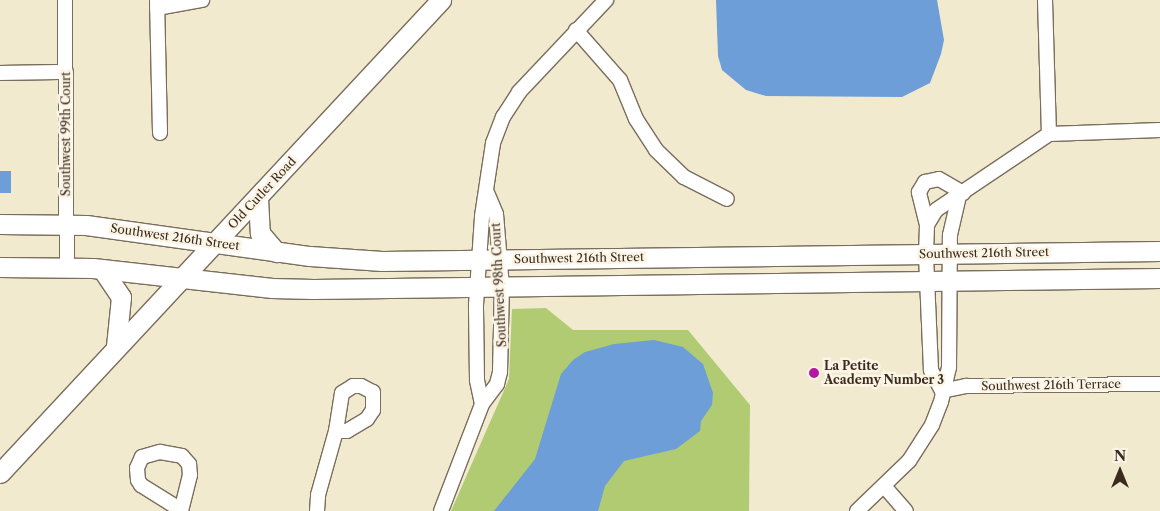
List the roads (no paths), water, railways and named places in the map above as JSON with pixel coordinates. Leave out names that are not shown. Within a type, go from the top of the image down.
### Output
[{"type":"street","name":"Southwest 99th Court","points":[[65,0],[67,267]]},
{"type":"street","points":[[160,133],[157,4],[202,0]]},
{"type":"street","name":"Old Cutler Road","points":[[0,474],[116,346],[216,243],[441,0]]},
{"type":"street","name":"Southwest 98th Court","points":[[441,511],[482,404],[497,384],[500,372],[502,287],[490,259],[482,216],[487,193],[490,155],[503,117],[529,80],[606,0]]},
{"type":"street","points":[[1045,0],[1049,134]]},
{"type":"street","points":[[576,30],[620,80],[636,118],[656,150],[684,177],[727,199]]},
{"type":"street","points":[[0,73],[66,72]]},
{"type":"street","points":[[927,225],[943,202],[961,194],[1049,134],[1160,130]]},
{"type":"street","points":[[942,391],[931,370],[926,254],[927,225],[919,192],[925,182],[939,179],[961,194]]},
{"type":"street","points":[[857,511],[884,486],[921,443],[938,413],[949,367],[951,224],[961,194]]},
{"type":"street","points":[[258,198],[260,233],[276,252]]},
{"type":"street","name":"Southwest 216th Street","points":[[0,224],[67,224],[276,252],[382,261],[1160,251]]},
{"type":"street","name":"Southwest 98th Court","points":[[482,404],[477,380],[478,287],[490,259]]},
{"type":"street","points":[[0,267],[102,269],[280,289],[1160,278]]},
{"type":"street","points":[[102,269],[121,297],[122,315],[116,346]]},
{"type":"street","name":"Southwest 216th Terrace","points":[[942,391],[966,386],[1160,384]]},
{"type":"street","points":[[317,511],[320,485],[336,432]]},
{"type":"street","points":[[160,452],[186,460],[190,475],[181,511],[141,485],[137,468],[142,457],[160,452]]},
{"type":"street","points":[[884,486],[906,511]]},
{"type":"water","points":[[716,0],[937,0],[944,40],[930,83],[902,97],[766,96],[746,90],[722,70],[718,56]]},
{"type":"water","points":[[0,171],[11,171],[11,193],[0,193]]},
{"type":"water","points":[[654,340],[683,347],[703,364],[713,393],[712,405],[701,421],[700,431],[676,449],[624,461],[605,486],[598,511],[494,511],[535,459],[561,374],[573,360],[585,352],[614,344]]},
{"type":"place","name":"La Petite Academy Number 3","points":[[814,373]]}]
